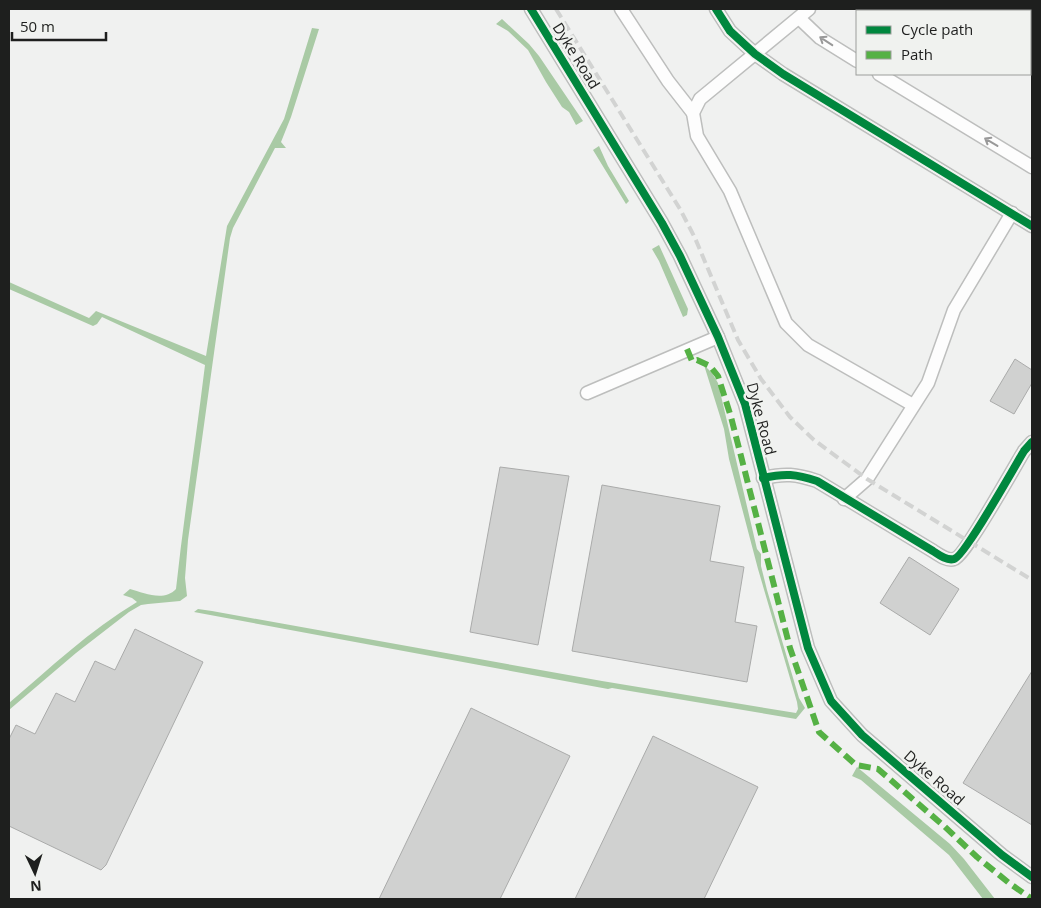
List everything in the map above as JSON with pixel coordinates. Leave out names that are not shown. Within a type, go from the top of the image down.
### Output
[{"type":"street","name":"Dyke Road","points":[[531,9],[666,231],[680,256],[718,337],[745,404],[808,648],[831,701],[862,735],[1002,855],[1032,877]]},
{"type":"street","points":[[621,9],[668,81],[693,113],[697,136],[730,192],[786,323],[808,345],[912,406]]},
{"type":"street","points":[[716,9],[730,31],[782,74],[1032,226]]},
{"type":"street","points":[[693,113],[700,100],[809,9]]},
{"type":"street","points":[[799,18],[820,38],[856,60]]},
{"type":"street","points":[[881,75],[1032,168]]},
{"type":"street","points":[[844,499],[867,479],[928,383],[954,310],[1012,213]]},
{"type":"street","points":[[587,392],[718,337]]},
{"type":"street","points":[[763,478],[780,474],[797,475],[818,481],[844,499],[947,559],[952,560],[958,558],[969,542],[1032,442]]},
{"type":"shaded area","points":[[502,19],[539,56],[583,121],[576,125],[569,112],[562,107],[546,82],[528,50],[508,31],[496,24]]},
{"type":"shaded area","points":[[312,28],[319,29],[291,117],[281,142],[286,148],[275,148],[233,228],[230,238],[188,540],[185,578],[187,596],[180,601],[141,605],[129,612],[76,653],[9,710],[9,703],[55,663],[103,625],[137,602],[123,595],[130,589],[160,596],[171,593],[176,589],[205,365],[102,317],[93,326],[9,289],[9,282],[89,318],[96,311],[206,356],[227,226],[284,119]]},
{"type":"shaded area","points":[[599,146],[608,166],[629,201],[626,204],[593,150]]},
{"type":"shaded area","points":[[659,245],[688,309],[687,315],[683,317],[652,249]]},
{"type":"shaded area","points":[[704,365],[718,383],[757,549],[761,554],[761,566],[767,590],[799,698],[805,708],[796,719],[612,688],[608,689],[194,612],[198,609],[212,611],[602,681],[796,713],[798,709],[797,702],[758,569],[729,459],[724,429]]},
{"type":"shaded area","points":[[857,767],[950,844],[995,899],[983,899],[949,855],[861,780],[852,776]]},
{"type":"building","points":[[1015,359],[1032,370],[1032,383],[1014,414],[990,401]]},
{"type":"building","points":[[500,467],[569,476],[538,645],[470,632]]},
{"type":"building","points":[[602,485],[720,506],[710,561],[744,567],[735,622],[757,626],[747,682],[572,651]]},
{"type":"building","points":[[909,557],[959,589],[930,635],[880,603]]},
{"type":"building","points":[[135,629],[203,662],[106,865],[101,870],[9,826],[9,739],[16,725],[35,734],[56,693],[75,702],[95,661],[115,670]]},
{"type":"building","points":[[1032,671],[1032,825],[963,783]]},
{"type":"building","points":[[471,708],[570,756],[500,899],[379,899]]},
{"type":"building","points":[[653,736],[758,787],[704,899],[575,899]]},
{"type":"railway","points":[[556,9],[680,209],[695,238],[738,340],[761,379],[790,417],[814,440],[867,479],[1032,580]]},
{"type":"marked path","points":[[687,349],[692,361],[697,360],[710,366],[718,376],[731,417],[790,648],[819,732],[856,765],[878,769],[977,857],[1032,899]]},
{"type":"cycle path","points":[[531,9],[662,223],[680,256],[718,337],[745,404],[808,648],[831,701],[862,735],[1002,855],[1032,877]]},
{"type":"cycle path","points":[[716,9],[730,31],[755,54],[783,74],[1032,226]]},
{"type":"cycle path","points":[[763,478],[790,475],[817,481],[940,556],[954,559],[968,543],[1024,451],[1032,442]]}]
